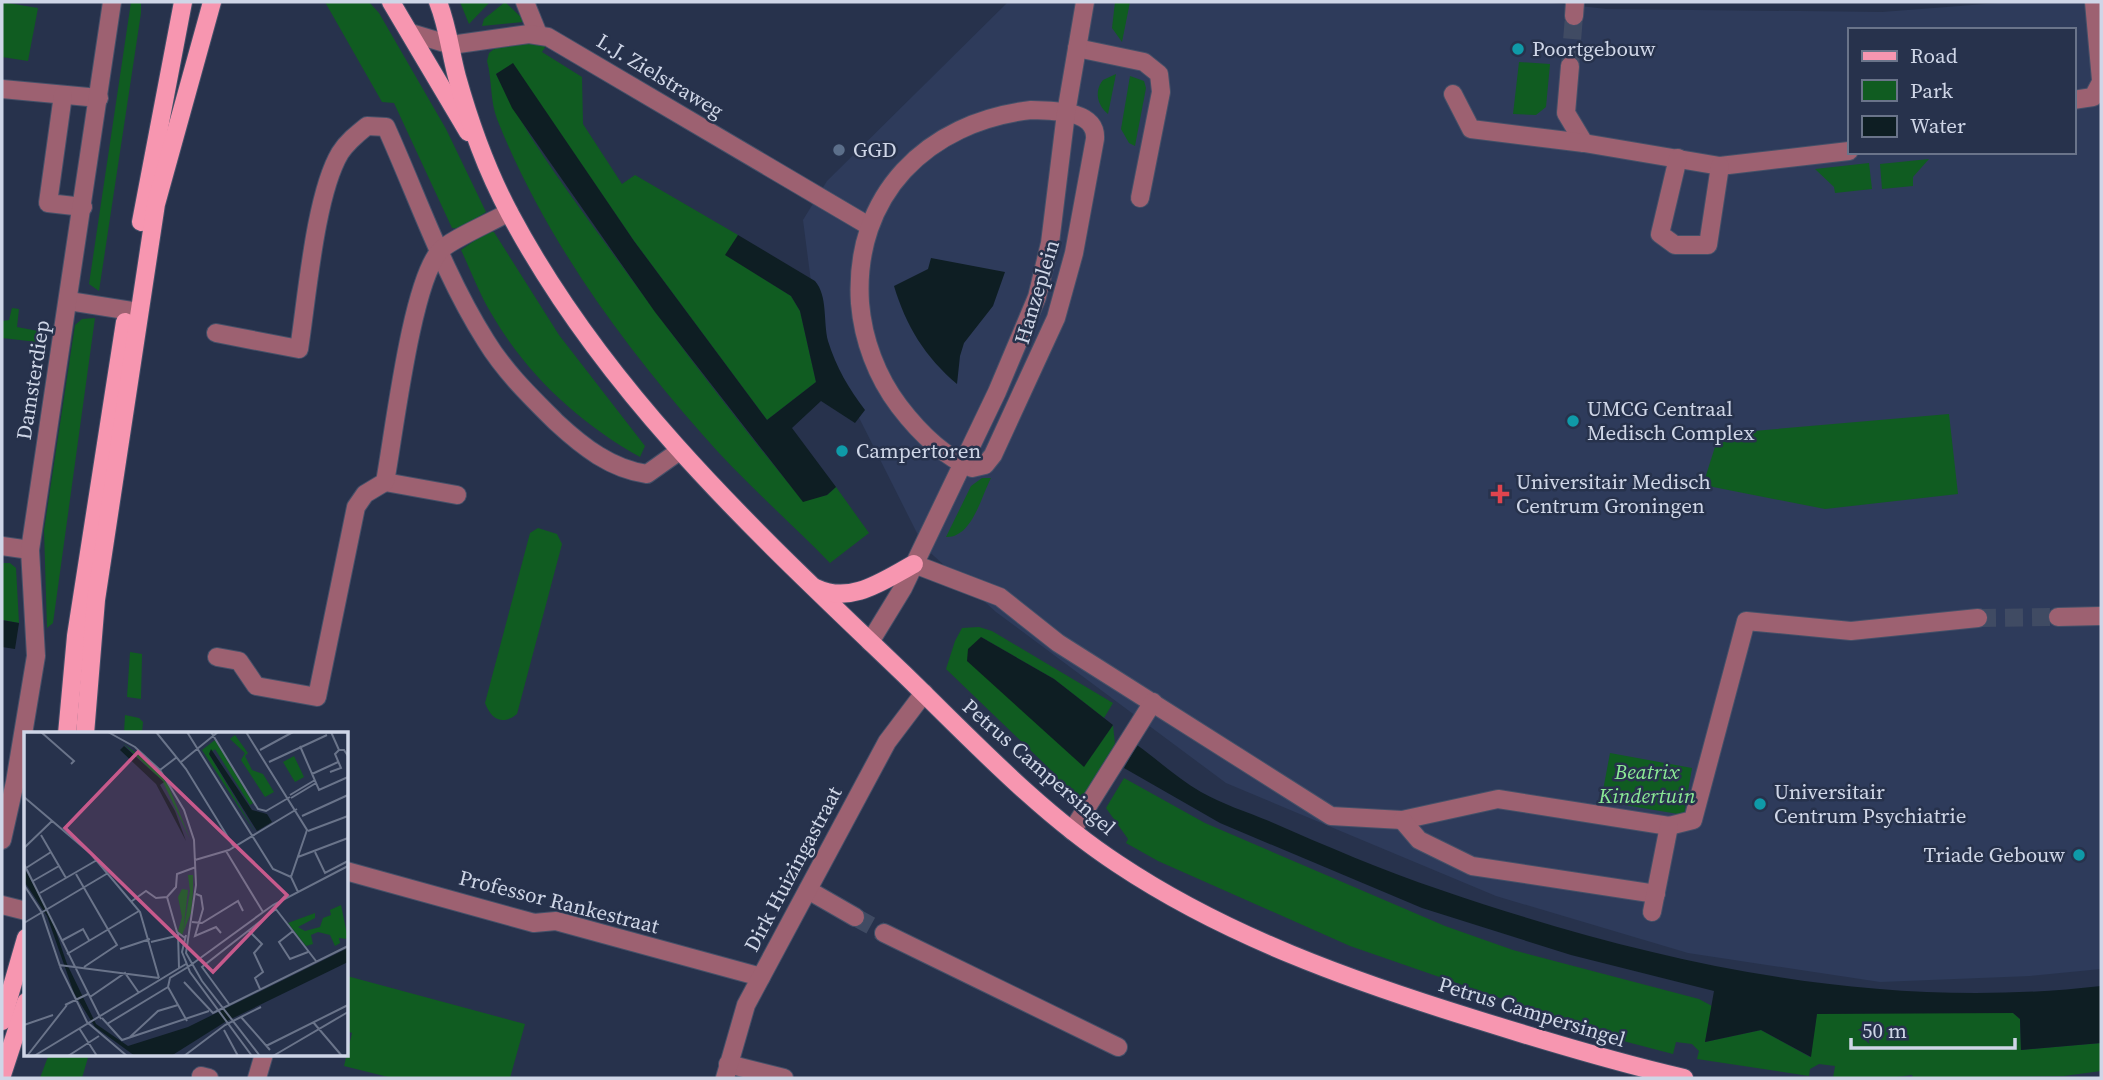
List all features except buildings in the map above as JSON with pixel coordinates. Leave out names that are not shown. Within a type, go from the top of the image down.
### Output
[{"type":"main road","points":[[85,732],[96,600],[132,311],[158,121],[183,2]]},
{"type":"main road","points":[[67,732],[76,636],[132,311],[156,204],[212,2]]},
{"type":"main road","name":"Petrus Campersingel","points":[[391,2],[449,104],[476,143],[509,212],[542,270],[586,338],[678,452],[924,694],[1072,831],[1119,865],[1207,915],[1358,983],[1614,1062],[1684,1078]]},
{"type":"main road","name":"Petrus Campersingel","points":[[438,2],[476,143]]},
{"type":"main road","points":[[811,585],[832,594],[857,593],[914,564]]},
{"type":"main road","points":[[2,1021],[24,945]]},
{"type":"main road","points":[[2,1075],[24,1008]]},
{"type":"street","name":"Damsterdiep","points":[[2,839],[15,782],[36,656],[30,550],[113,2]]},
{"type":"street","points":[[411,33],[451,45],[538,34],[525,2]]},
{"type":"street","name":"Hanzeplein","points":[[870,642],[914,564],[997,392],[1037,297],[1055,213],[1066,113],[1085,2]]},
{"type":"street","points":[[2075,100],[2093,97],[2101,81],[2094,2]]},
{"type":"street","name":"L.J. Zielstraweg","points":[[538,34],[548,37],[869,226]]},
{"type":"street","points":[[1077,48],[1144,62],[1159,74],[1161,92],[1140,198]]},
{"type":"street","points":[[1570,66],[1566,113],[1584,143]]},
{"type":"street","points":[[2,89],[99,98]]},
{"type":"street","points":[[63,94],[48,203],[83,207]]},
{"type":"street","points":[[1453,94],[1471,129],[1584,143],[1720,166],[1848,151]]},
{"type":"street","name":"Hanzeplein","points":[[1031,110],[1066,113],[1086,119],[1096,133],[1066,286],[1045,348],[990,461],[978,468],[961,463],[909,419],[882,380],[872,358],[861,313],[860,291],[860,270],[869,226],[879,205],[906,167],[943,137],[985,118],[1008,113],[1031,110]]},
{"type":"street","points":[[216,333],[299,349],[321,210],[339,155],[348,142],[367,126],[386,127],[439,250],[485,340],[518,384],[569,434],[622,470],[647,474],[678,452]]},
{"type":"street","points":[[1678,158],[1660,234],[1675,245],[1708,245],[1720,166]]},
{"type":"street","points":[[386,482],[417,305],[426,276],[439,250],[509,212]]},
{"type":"street","name":"Damsterdiep","points":[[69,300],[132,311]]},
{"type":"street","points":[[216,657],[239,661],[256,686],[317,697],[356,507],[365,494],[386,482],[457,495]]},
{"type":"street","points":[[2,547],[30,550]]},
{"type":"street","points":[[914,564],[1000,597],[1058,643],[1331,816],[1402,820],[1499,799],[1669,826],[1693,820],[1746,621],[1851,631],[1978,618]]},
{"type":"street","points":[[2058,617],[2101,616]]},
{"type":"street","name":"Dirk Huizingastraat","points":[[726,1071],[746,1005],[887,742],[924,694]]},
{"type":"street","points":[[1072,831],[1153,702]]},
{"type":"street","points":[[1402,820],[1419,840],[1472,866],[1654,903],[1669,826]]},
{"type":"street","name":"Professor Rankestraat","points":[[348,872],[534,923],[556,921],[761,977]]},
{"type":"street","points":[[808,890],[855,917]]},
{"type":"street","points":[[2,905],[24,910]]},
{"type":"street","points":[[884,933],[1118,1046]]},
{"type":"street","points":[[257,1078],[263,1056]]},
{"type":"street","points":[[726,1071],[784,1078]]},
{"type":"shaded area","name":"Universitair Medisch Centrum Groningen","points":[[1008,2],[1543,2],[1607,9],[1882,12],[2011,2],[2101,2],[2101,969],[2030,976],[1880,982],[1688,953],[1496,896],[1226,783],[996,612],[924,547],[818,336],[803,220],[827,181]]},
{"type":"green space","points":[[2,2],[38,8],[28,61],[2,57]]},
{"type":"green space","points":[[131,2],[141,2],[141,13],[99,291],[89,284]]},
{"type":"green space","points":[[325,2],[369,2],[379,13],[446,129],[486,212],[460,229],[452,228],[394,103],[382,102]]},
{"type":"green space","points":[[460,2],[490,2],[469,24]]},
{"type":"green space","points":[[505,2],[523,22],[482,26],[484,19]]},
{"type":"green space","points":[[1115,2],[1130,2],[1122,42],[1112,28]]},
{"type":"green space","points":[[531,43],[546,46],[542,52],[582,77],[583,124],[622,184],[635,175],[738,235],[726,255],[791,296],[800,311],[816,382],[767,420],[634,241],[513,64],[496,74],[520,119],[561,182],[678,342],[803,501],[827,495],[836,487],[869,533],[830,563],[733,468],[672,399],[613,324],[560,245],[516,162],[497,119],[492,97],[487,61],[489,53],[498,46]]},
{"type":"green space","points":[[1519,62],[1550,64],[1546,107],[1536,115],[1513,114]]},
{"type":"green space","points":[[1116,74],[1108,114],[1099,102],[1098,89],[1103,80]]},
{"type":"green space","points":[[1130,76],[1144,81],[1146,88],[1135,146],[1129,143],[1121,129]]},
{"type":"green space","points":[[1929,159],[1913,177],[1913,186],[1882,189],[1880,164]]},
{"type":"green space","points":[[1869,163],[1872,189],[1835,193],[1834,187],[1815,169]]},
{"type":"green space","points":[[487,232],[494,232],[559,335],[645,446],[640,457],[575,413],[537,376],[505,335],[483,298],[461,250]]},
{"type":"green space","points":[[12,308],[19,309],[17,327],[38,331],[37,342],[2,338],[2,321],[9,320]]},
{"type":"green space","points":[[95,318],[53,623],[47,628],[44,530],[75,325],[82,319]]},
{"type":"green space","points":[[1949,414],[1958,494],[1825,509],[1703,485],[1719,434]]},
{"type":"green space","points":[[982,478],[991,478],[969,524],[955,536],[946,537],[971,486]]},
{"type":"green space","points":[[538,528],[557,534],[562,544],[517,714],[502,720],[490,713],[485,703],[530,533]]},
{"type":"green space","points":[[2,563],[10,563],[16,568],[19,623],[2,620]]},
{"type":"green space","points":[[979,627],[992,631],[1113,703],[1104,718],[1054,679],[981,637],[1084,766],[1113,725],[1115,744],[1084,794],[1076,799],[1063,788],[1052,771],[946,669],[962,628]]},
{"type":"green space","points":[[130,652],[142,654],[141,699],[127,697]]},
{"type":"green space","points":[[125,715],[139,718],[143,722],[142,732],[124,732]]},
{"type":"green space","name":"Beatrix Kindertuin","points":[[1610,753],[1692,768],[1684,815],[1601,801]]},
{"type":"green space","points":[[1124,778],[1205,823],[1445,926],[1513,950],[1699,999],[1712,1006],[1705,1042],[1761,1030],[1810,1057],[1817,1013],[2013,1013],[2020,1019],[2021,1050],[2101,1043],[2101,1071],[2064,1076],[1913,1078],[1912,1075],[1889,1078],[1833,1078],[1835,1066],[1819,1064],[1810,1069],[1809,1076],[1697,1059],[1699,1051],[1692,1044],[1676,1042],[1673,1054],[1627,1042],[1350,946],[1158,861],[1126,843],[1128,839],[1106,808]]},
{"type":"green space","points":[[348,976],[525,1024],[510,1078],[392,1078],[344,1066],[352,1033],[348,1031]]},
{"type":"green space","points":[[48,1056],[88,1056],[82,1078],[40,1078]]},
{"type":"water","points":[[513,63],[634,241],[767,420],[816,382],[800,311],[791,296],[725,255],[738,235],[815,281],[822,294],[831,351],[865,410],[855,423],[821,401],[792,428],[836,487],[827,495],[803,502],[655,312],[512,108],[496,74]]},
{"type":"water","points":[[931,258],[1005,272],[993,306],[964,343],[957,384],[935,363],[918,340],[904,314],[894,286],[928,269]]},
{"type":"water","points":[[2,620],[19,623],[15,649],[2,647]]},
{"type":"water","points":[[981,637],[1054,679],[1113,725],[1084,767],[967,661],[968,649]]},
{"type":"water","points":[[1137,745],[1193,787],[1226,804],[1419,882],[1521,916],[1602,939],[1766,975],[1849,986],[1932,992],[2016,992],[2101,986],[2101,1043],[2021,1050],[2020,1019],[2013,1013],[1817,1014],[1811,1057],[1761,1030],[1705,1042],[1714,991],[1571,955],[1422,908],[1220,823],[1124,768]]},
{"type":"tunnel","points":[[1570,66],[1574,16]]},
{"type":"tunnel","points":[[1978,618],[2058,617]]},
{"type":"tunnel","points":[[855,917],[884,933]]},
{"type":"place","name":"Poortgebouw","points":[[1518,49]]},
{"type":"place","name":"GGD","points":[[839,150]]},
{"type":"place","name":"UMCG Centraal Medisch Complex","points":[[1573,421]]},
{"type":"place","name":"Campertoren","points":[[842,451]]},
{"type":"place","name":"Universitair Medisch Centrum Groningen","points":[[1500,494]]},
{"type":"place","name":"Universitair Centrum Psychiatrie","points":[[1760,804]]},
{"type":"place","name":"Triade Gebouw","points":[[2079,855]]}]
